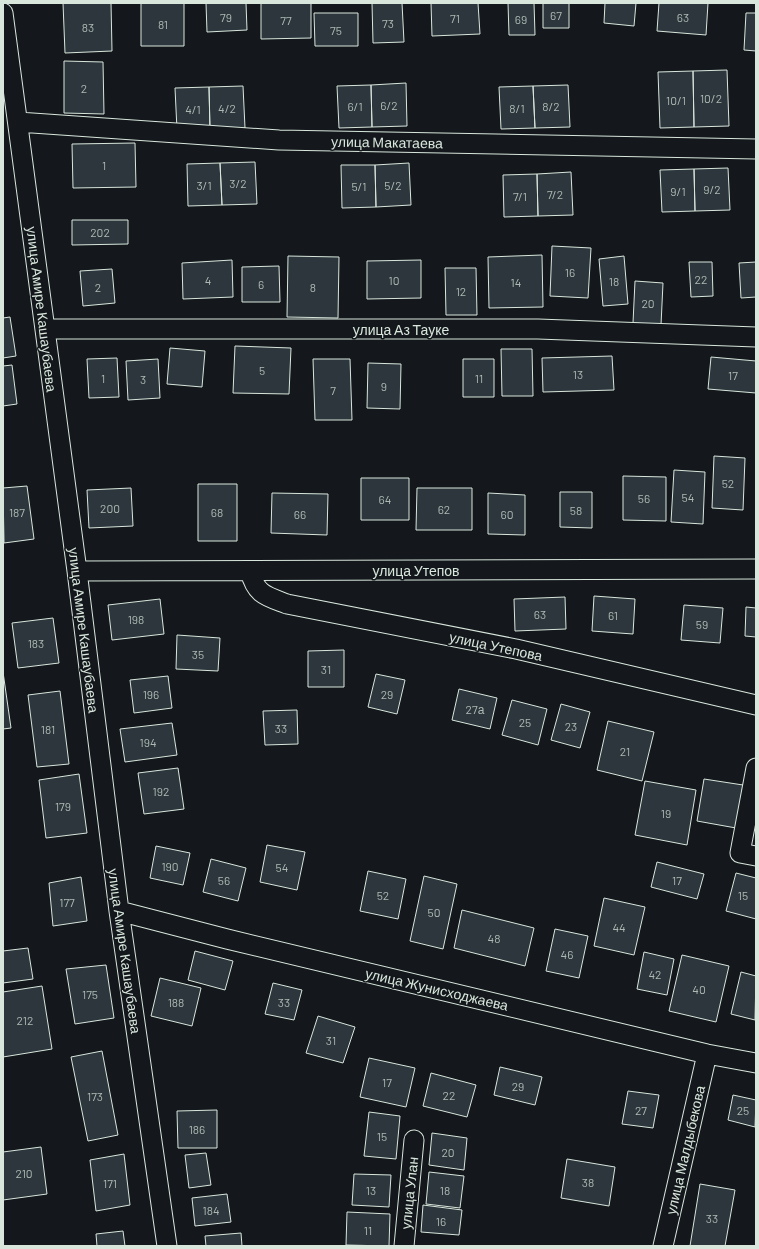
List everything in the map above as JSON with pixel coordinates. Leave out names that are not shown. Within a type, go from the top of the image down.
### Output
[{"type":"street","name":"улица Амире Кашаубаева","points":[[3,14],[45,329],[119,911],[167,1246]]},
{"type":"street","name":"улица Макатаева","points":[[18,122],[279,140],[756,149]]},
{"type":"street","name":"улица Аз Тауке","points":[[45,329],[538,329],[756,337]]},
{"type":"street","name":"улица Утепов","points":[[76,571],[756,569]]},
{"type":"street","name":"улица Утепова","points":[[250,571],[253,583],[263,595],[287,604],[516,649],[756,705]]},
{"type":"street","points":[[756,768],[740,853],[756,856]]},
{"type":"street","name":"улица Жунисходжаева","points":[[119,911],[226,939],[707,1054],[756,1064]]},
{"type":"street","name":"улица Малдыбекова","points":[[663,1246],[707,1054]]},
{"type":"street","name":"улица Улан","points":[[404,1246],[414,1140]]},
{"type":"building","points":[[63,3],[111,3],[112,51],[65,53]]},
{"type":"building","points":[[141,3],[184,3],[184,46],[141,46]]},
{"type":"building","points":[[206,3],[246,3],[247,30],[207,32]]},
{"type":"building","points":[[261,3],[311,3],[311,38],[261,39]]},
{"type":"building","points":[[372,3],[402,3],[404,42],[373,43]]},
{"type":"building","points":[[431,3],[478,3],[480,34],[432,36]]},
{"type":"building","points":[[508,3],[534,3],[535,35],[509,35]]},
{"type":"building","points":[[543,3],[569,3],[569,28],[543,28]]},
{"type":"building","points":[[605,3],[636,3],[634,26],[604,23]]},
{"type":"building","points":[[659,3],[708,3],[706,35],[657,31]]},
{"type":"building","points":[[314,13],[358,13],[358,46],[315,46]]},
{"type":"building","points":[[746,13],[756,13],[756,51],[744,50]]},
{"type":"building","points":[[64,61],[103,62],[104,114],[64,113]]},
{"type":"building","points":[[727,70],[729,126],[694,127],[693,71]]},
{"type":"building","points":[[693,71],[694,127],[660,128],[658,72]]},
{"type":"building","points":[[406,83],[407,126],[372,127],[371,85]]},
{"type":"building","points":[[371,85],[372,127],[339,128],[337,86]]},
{"type":"building","points":[[568,85],[570,127],[535,128],[533,86]]},
{"type":"building","points":[[243,86],[245,128],[210,130],[209,87]]},
{"type":"building","points":[[533,86],[535,128],[501,129],[499,87]]},
{"type":"building","points":[[209,87],[210,130],[177,130],[175,88]]},
{"type":"building","points":[[135,143],[136,187],[73,188],[72,144]]},
{"type":"building","points":[[255,162],[257,204],[222,205],[220,163]]},
{"type":"building","points":[[220,163],[222,205],[188,206],[187,164]]},
{"type":"building","points":[[409,163],[411,205],[376,207],[375,165]]},
{"type":"building","points":[[341,165],[375,165],[376,207],[342,208]]},
{"type":"building","points":[[728,168],[730,210],[695,211],[694,169]]},
{"type":"building","points":[[694,169],[695,211],[662,212],[660,170]]},
{"type":"building","points":[[571,172],[573,215],[538,216],[537,174]]},
{"type":"building","points":[[537,174],[538,216],[504,217],[503,175]]},
{"type":"building","points":[[72,220],[128,220],[128,244],[72,245]]},
{"type":"building","points":[[552,246],[591,248],[588,298],[550,296]]},
{"type":"building","points":[[542,255],[543,307],[489,308],[488,257]]},
{"type":"building","points":[[288,256],[339,257],[338,318],[287,317]]},
{"type":"building","points":[[624,256],[628,304],[603,306],[599,259]]},
{"type":"building","points":[[232,260],[233,297],[183,299],[182,263]]},
{"type":"building","points":[[421,260],[421,298],[367,299],[367,261]]},
{"type":"building","points":[[689,262],[712,262],[713,296],[691,297]]},
{"type":"building","points":[[756,262],[756,297],[741,298],[739,263]]},
{"type":"building","points":[[279,266],[280,302],[242,302],[242,267]]},
{"type":"building","points":[[445,268],[476,268],[477,315],[446,315]]},
{"type":"building","points":[[112,269],[115,303],[83,306],[80,271]]},
{"type":"building","points":[[635,281],[663,283],[661,325],[633,323]]},
{"type":"building","points":[[10,317],[16,356],[3,358],[3,318]]},
{"type":"building","points":[[235,346],[291,348],[289,394],[233,393]]},
{"type":"building","points":[[170,348],[205,351],[202,387],[167,384]]},
{"type":"building","points":[[501,349],[532,349],[533,396],[502,396]]},
{"type":"building","points":[[612,356],[614,390],[543,392],[542,358]]},
{"type":"building","points":[[711,357],[756,361],[756,393],[708,389]]},
{"type":"building","points":[[117,358],[119,397],[89,398],[87,359]]},
{"type":"building","points":[[158,359],[160,398],[128,400],[126,361]]},
{"type":"building","points":[[313,359],[350,359],[352,420],[315,420]]},
{"type":"building","points":[[463,359],[494,359],[494,397],[463,397]]},
{"type":"building","points":[[368,363],[401,364],[400,409],[367,408]]},
{"type":"building","points":[[12,365],[17,404],[3,406],[3,366]]},
{"type":"building","points":[[714,456],[745,458],[743,510],[712,508]]},
{"type":"building","points":[[674,470],[705,472],[703,524],[671,522]]},
{"type":"building","points":[[623,476],[666,477],[666,521],[623,520]]},
{"type":"building","points":[[361,478],[409,478],[409,520],[361,520]]},
{"type":"building","points":[[198,484],[237,484],[237,541],[198,541]]},
{"type":"building","points":[[27,486],[34,539],[4,543],[3,488]]},
{"type":"building","points":[[131,488],[133,526],[89,528],[87,490]]},
{"type":"building","points":[[417,488],[472,488],[472,530],[416,530]]},
{"type":"building","points":[[560,492],[592,492],[592,528],[560,527]]},
{"type":"building","points":[[272,493],[328,494],[327,535],[271,533]]},
{"type":"building","points":[[488,493],[525,495],[525,535],[488,534]]},
{"type":"building","points":[[594,596],[635,599],[633,634],[592,631]]},
{"type":"building","points":[[565,597],[566,629],[515,631],[514,599]]},
{"type":"building","points":[[160,599],[164,634],[112,640],[108,605]]},
{"type":"building","points":[[684,605],[723,608],[720,643],[681,640]]},
{"type":"building","points":[[746,607],[756,608],[756,637],[745,636]]},
{"type":"building","points":[[53,618],[59,663],[18,668],[12,623]]},
{"type":"building","points":[[177,635],[220,638],[218,671],[176,669]]},
{"type":"building","points":[[344,650],[344,687],[308,687],[308,651]]},
{"type":"building","points":[[3,672],[11,728],[3,729]]},
{"type":"building","points":[[376,674],[405,680],[397,714],[368,707]]},
{"type":"building","points":[[168,676],[172,708],[134,713],[130,680]]},
{"type":"building","points":[[459,689],[497,698],[490,729],[452,720]]},
{"type":"building","points":[[60,691],[69,764],[37,767],[28,695]]},
{"type":"building","points":[[512,700],[547,709],[538,745],[502,735]]},
{"type":"building","points":[[561,704],[590,712],[580,748],[551,740]]},
{"type":"building","points":[[297,710],[298,744],[265,745],[263,711]]},
{"type":"building","points":[[608,721],[654,732],[642,781],[597,770]]},
{"type":"building","points":[[172,723],[177,755],[125,762],[120,729]]},
{"type":"building","points":[[178,768],[184,809],[144,814],[138,773]]},
{"type":"building","points":[[79,774],[87,833],[46,838],[39,780]]},
{"type":"building","points":[[704,779],[743,785],[736,828],[697,821]]},
{"type":"building","points":[[645,781],[696,790],[687,845],[635,835]]},
{"type":"building","points":[[267,845],[305,852],[297,890],[260,882]]},
{"type":"building","points":[[156,846],[190,853],[183,885],[150,878]]},
{"type":"building","points":[[211,859],[246,868],[238,901],[203,892]]},
{"type":"building","points":[[657,862],[704,874],[697,899],[651,887]]},
{"type":"building","points":[[368,871],[406,879],[398,919],[360,911]]},
{"type":"building","points":[[736,873],[756,878],[756,919],[726,911]]},
{"type":"building","points":[[424,876],[457,884],[443,949],[410,941]]},
{"type":"building","points":[[81,877],[87,921],[53,926],[49,883]]},
{"type":"building","points":[[604,898],[645,907],[634,955],[594,946]]},
{"type":"building","points":[[462,910],[534,928],[525,966],[454,948]]},
{"type":"building","points":[[555,929],[588,936],[579,978],[546,971]]},
{"type":"building","points":[[28,948],[33,979],[3,983],[3,951]]},
{"type":"building","points":[[195,951],[233,961],[225,990],[188,980]]},
{"type":"building","points":[[644,952],[674,959],[667,995],[637,989]]},
{"type":"building","points":[[682,955],[729,966],[716,1022],[669,1011]]},
{"type":"building","points":[[106,965],[114,1018],[75,1024],[66,969]]},
{"type":"building","points":[[741,972],[756,976],[755,1020],[731,1014]]},
{"type":"building","points":[[160,978],[201,988],[192,1026],[151,1016]]},
{"type":"building","points":[[273,983],[302,990],[294,1020],[265,1014]]},
{"type":"building","points":[[42,986],[52,1049],[3,1057],[3,992]]},
{"type":"building","points":[[318,1016],[355,1027],[343,1063],[306,1053]]},
{"type":"building","points":[[102,1051],[118,1135],[88,1141],[71,1057]]},
{"type":"building","points":[[369,1058],[415,1068],[406,1107],[360,1097]]},
{"type":"building","points":[[500,1067],[542,1077],[535,1105],[494,1095]]},
{"type":"building","points":[[431,1073],[476,1085],[467,1117],[423,1106]]},
{"type":"building","points":[[628,1091],[659,1095],[653,1128],[622,1124]]},
{"type":"building","points":[[733,1095],[756,1100],[755,1127],[728,1120]]},
{"type":"building","points":[[217,1110],[217,1148],[178,1148],[177,1111]]},
{"type":"building","points":[[369,1112],[400,1116],[396,1159],[364,1156]]},
{"type":"building","points":[[432,1133],[467,1138],[464,1170],[429,1165]]},
{"type":"building","points":[[41,1147],[47,1194],[3,1200],[3,1152]]},
{"type":"building","points":[[206,1153],[211,1185],[189,1188],[185,1155]]},
{"type":"building","points":[[124,1154],[130,1205],[96,1211],[90,1160]]},
{"type":"building","points":[[567,1159],[615,1167],[609,1206],[561,1198]]},
{"type":"building","points":[[429,1172],[464,1176],[460,1208],[426,1204]]},
{"type":"building","points":[[354,1174],[391,1175],[389,1207],[352,1205]]},
{"type":"building","points":[[700,1184],[735,1190],[725,1246],[690,1246]]},
{"type":"building","points":[[227,1194],[231,1222],[195,1226],[192,1198]]},
{"type":"building","points":[[423,1205],[462,1210],[459,1235],[421,1232]]},
{"type":"building","points":[[347,1212],[390,1214],[389,1246],[346,1245]]},
{"type":"building","points":[[123,1231],[125,1246],[97,1246],[96,1234]]},
{"type":"building","points":[[241,1233],[242,1246],[206,1246],[205,1236]]}]
